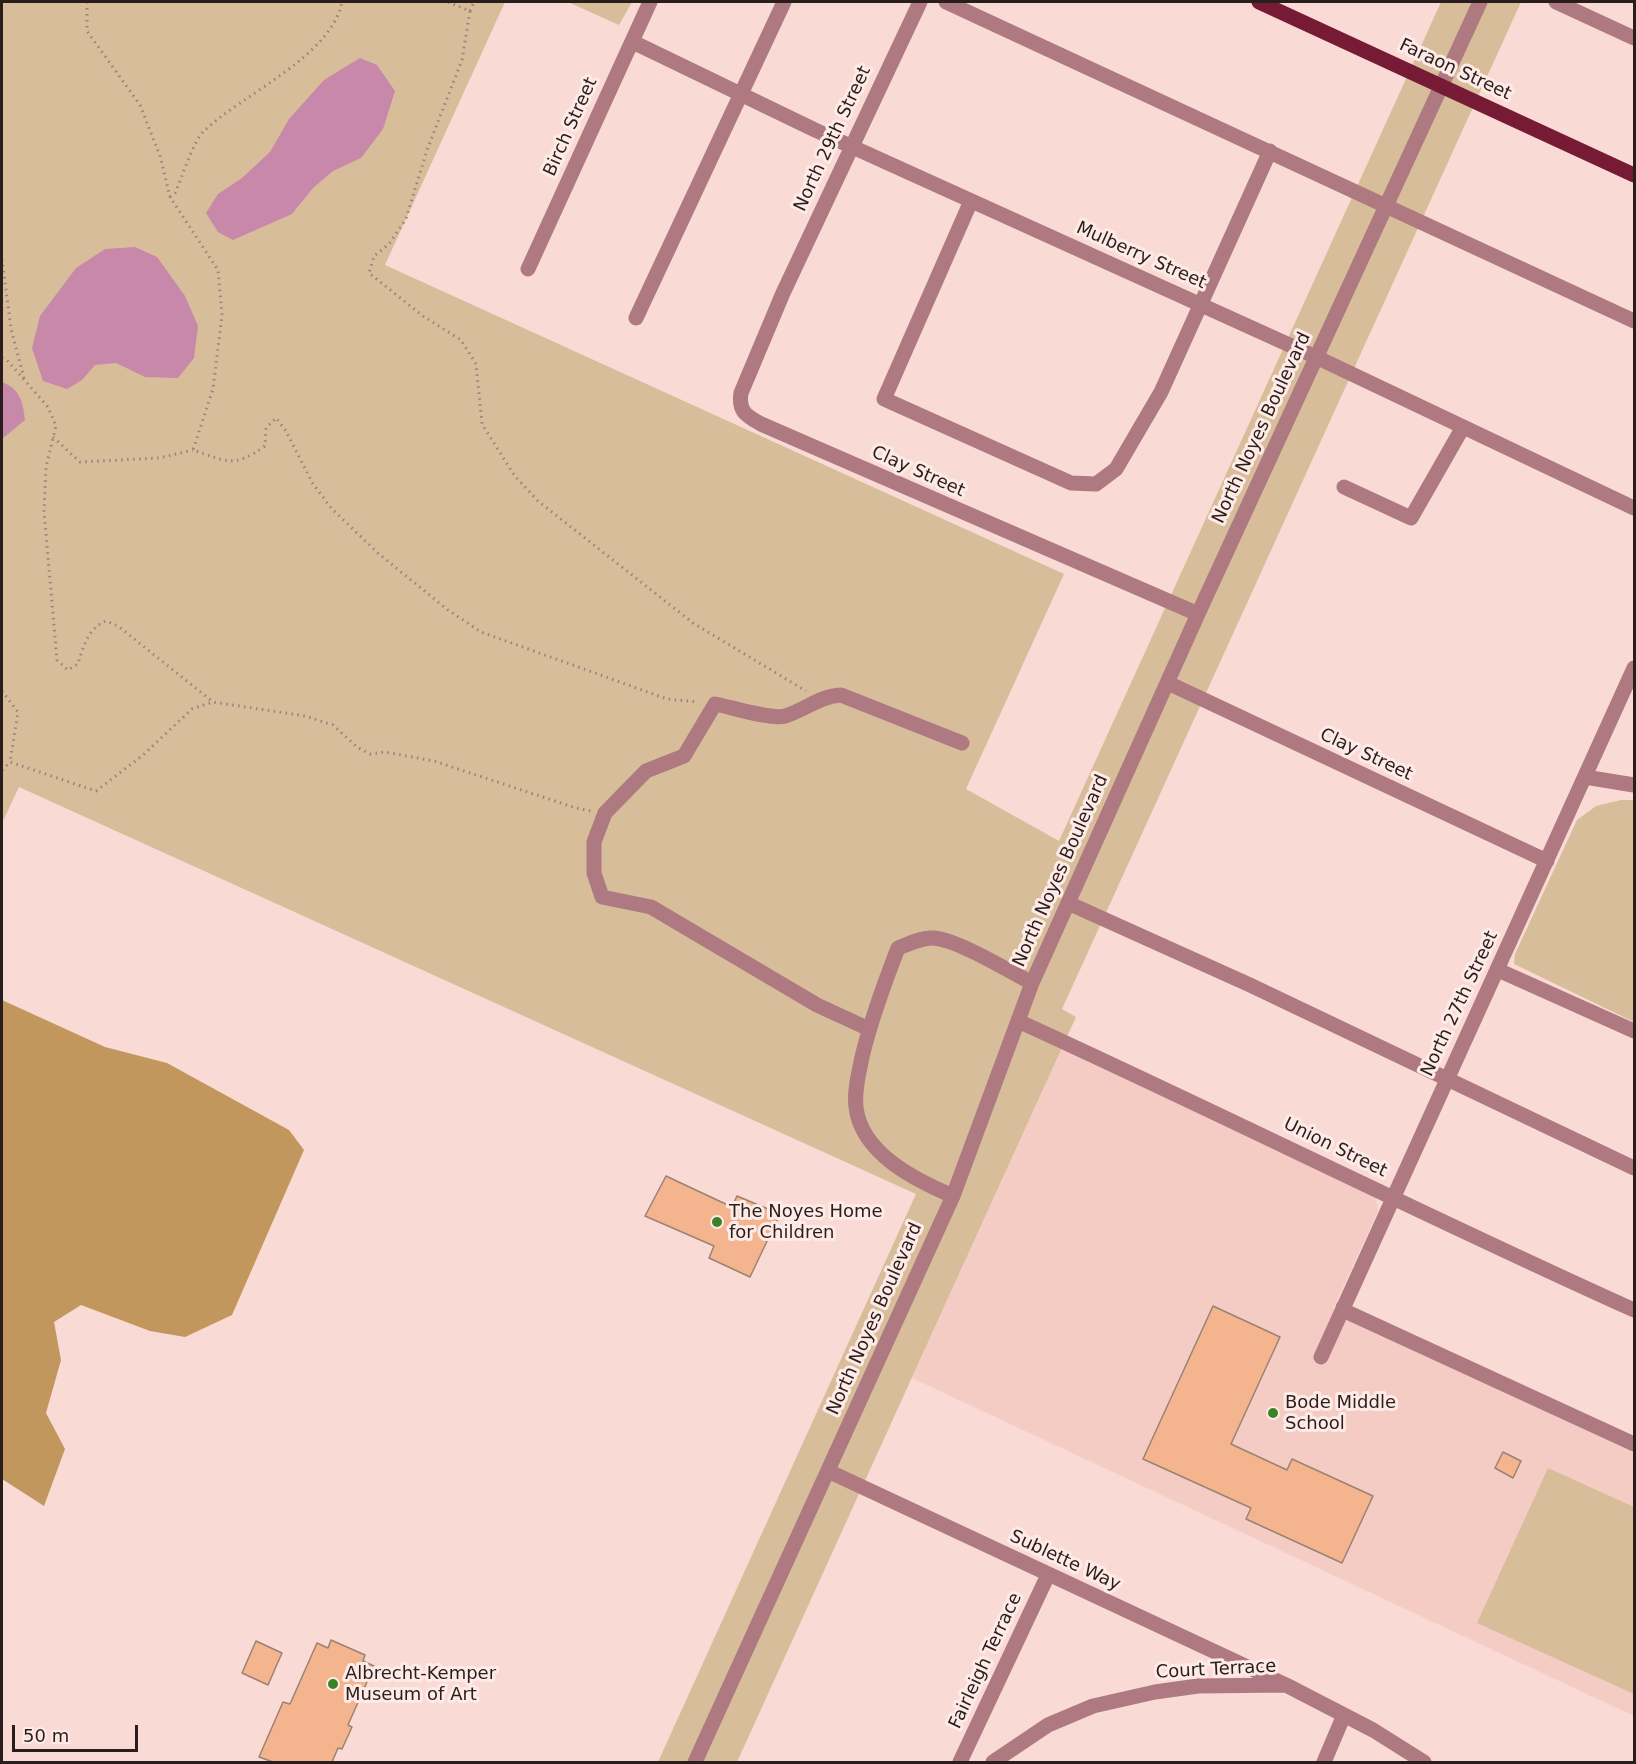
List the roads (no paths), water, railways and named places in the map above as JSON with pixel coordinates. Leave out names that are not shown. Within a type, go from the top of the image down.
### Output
[{"type":"main road","name":"Faraon Street","points":[[1259,2],[1635,175]]},
{"type":"street","name":"Birch Street","points":[[528,269],[650,2]]},
{"type":"street","points":[[636,318],[784,2]]},
{"type":"street","name":"North 29th Street","points":[[783,292],[920,2]]},
{"type":"street","points":[[946,2],[1635,321]]},
{"type":"street","name":"North Noyes Boulevard","points":[[694,1762],[953,1196],[1032,983],[1198,614],[1480,2]]},
{"type":"street","points":[[1556,2],[1635,38]]},
{"type":"street","name":"Mulberry Street","points":[[630,44],[639,45],[851,146],[1316,357],[1635,508]]},
{"type":"street","points":[[971,201],[884,399],[1060,479],[1071,483],[1096,484],[1116,469],[1161,392],[1270,151]]},
{"type":"street","name":"Clay Street","points":[[783,292],[741,393],[739,403],[743,413],[772,429],[1198,614]]},
{"type":"street","points":[[1344,487],[1411,518],[1463,428]]},
{"type":"street","name":"North 27th Street","points":[[1321,1357],[1635,668]]},
{"type":"street","name":"Clay Street","points":[[1168,683],[1547,861]]},
{"type":"street","points":[[868,1029],[817,1005],[651,908],[602,897],[594,873],[594,842],[605,813],[646,771],[684,756],[715,704],[782,717],[825,696],[841,695],[962,743]]},
{"type":"street","points":[[1585,777],[1635,785]]},
{"type":"street","points":[[1068,903],[1250,985],[1635,1168]]},
{"type":"street","points":[[953,1196],[925,1184],[886,1157],[867,1136],[856,1109],[855,1090],[868,1029],[898,948],[919,940],[935,938],[978,954],[1032,983]]},
{"type":"street","points":[[1498,970],[1635,1031]]},
{"type":"street","name":"Union Street","points":[[1018,1021],[1635,1310]]},
{"type":"street","points":[[1343,1307],[1358,1317],[1635,1444]]},
{"type":"street","name":"Sublette Way","points":[[828,1471],[1286,1686]]},
{"type":"street","name":"Fairleigh Terrace","points":[[960,1762],[1048,1575]]},
{"type":"street","name":"Court Terrace","points":[[993,1762],[1048,1725],[1093,1706],[1155,1692],[1198,1686],[1286,1686],[1344,1715]]},
{"type":"street","points":[[1324,1762],[1344,1715],[1424,1762]]},
{"type":"place","name":"The Noyes Home for Children","points":[[717,1222]]},
{"type":"place","name":"Bode Middle School","points":[[1273,1413]]},
{"type":"place","name":"Albrecht-Kemper Museum of Art","points":[[333,1684]]}]
